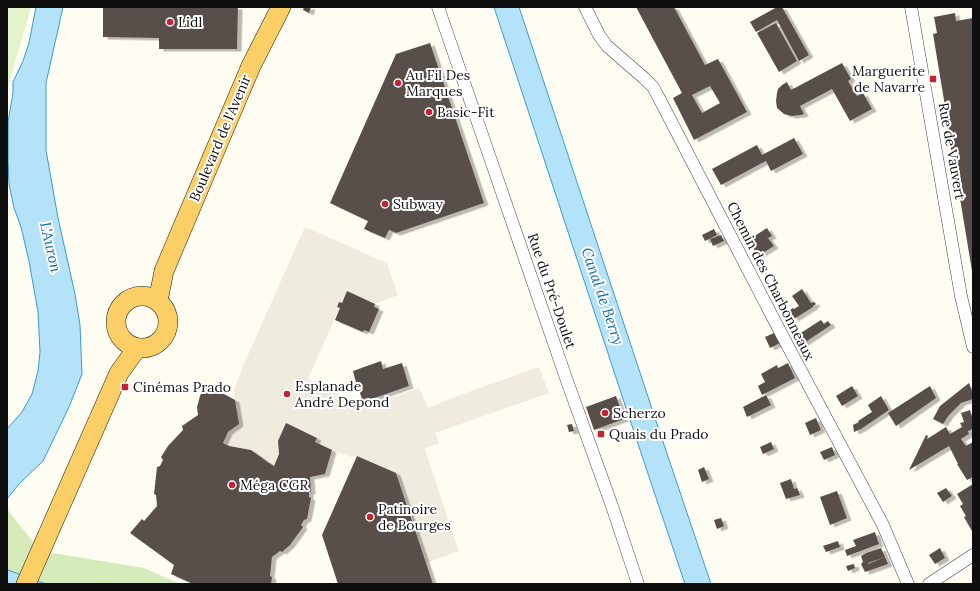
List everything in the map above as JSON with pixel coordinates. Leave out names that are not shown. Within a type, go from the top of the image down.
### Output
[{"type":"main road","name":"Boulevard de l'Avenir","points":[[150,298],[164,271],[251,66],[281,7]]},
{"type":"main road","points":[[137,296],[150,298],[166,311],[168,317],[165,335],[154,346],[146,348],[130,344],[119,336],[115,325],[118,309],[128,299],[137,296]]},
{"type":"main road","points":[[26,584],[119,373],[130,344]]},
{"type":"street","name":"Rue du Pré-Doulet","points":[[438,7],[638,584]]},
{"type":"street","name":"Chemin des Charbonneaux","points":[[585,7],[599,35],[607,46],[653,87],[883,525],[908,584]]},
{"type":"street","name":"Rue de Vauvert","points":[[911,7],[961,296],[973,347]]},
{"type":"street","points":[[929,584],[973,555]]},
{"type":"green space","points":[[7,7],[31,7],[7,90]]},
{"type":"green space","points":[[7,509],[40,551],[144,568],[180,584],[7,584]]},
{"type":"shaded area","name":"Esplanade André Depond","points":[[305,227],[387,263],[398,295],[375,304],[347,291],[308,379],[366,407],[419,388],[428,408],[539,367],[549,393],[435,433],[439,443],[425,449],[459,551],[426,563],[396,473],[357,456],[351,457],[332,450],[315,442],[317,437],[286,424],[278,441],[279,454],[274,466],[251,450],[229,446],[223,443],[228,432],[238,424],[234,390],[243,366]]},
{"type":"water","name":"L'Auron","points":[[36,7],[63,7],[46,83],[46,150],[80,325],[82,374],[69,407],[43,461],[19,484],[7,499],[7,429],[22,412],[32,394],[38,371],[40,352],[38,312],[29,261],[9,184],[8,160],[8,122],[13,93],[13,82],[23,61],[29,43]]},
{"type":"water","name":"Canal de Berry","points":[[494,7],[519,7],[711,584],[685,584]]},
{"type":"water","points":[[7,569],[8,570],[46,584],[7,584]]},
{"type":"building","name":"Lidl","points":[[103,7],[238,7],[237,49],[159,49],[159,38],[103,37]]},
{"type":"building","points":[[304,7],[311,7],[309,13],[303,10]]},
{"type":"building","points":[[636,7],[674,7],[705,65],[718,59],[747,112],[694,140],[673,98],[682,93]],"holes":[[[710,86],[720,103],[702,113],[692,95]]]},
{"type":"building","points":[[777,7],[782,7],[809,55],[799,61],[777,20],[756,32],[750,22]]},
{"type":"building","points":[[955,13],[956,21],[973,18],[973,271],[954,167],[933,34],[937,33],[934,17]]},
{"type":"building","points":[[776,23],[797,61],[779,72],[757,33]]},
{"type":"building","points":[[430,43],[484,203],[396,233],[389,230],[385,238],[364,229],[368,221],[330,203],[396,54]]},
{"type":"building","points":[[842,63],[851,79],[848,81],[857,96],[863,93],[872,109],[850,121],[832,89],[800,106],[804,114],[792,116],[784,114],[777,108],[777,93],[778,89],[782,85],[787,82],[791,90]]},
{"type":"building","points":[[794,138],[803,154],[771,171],[766,161],[721,185],[712,169],[757,145],[762,155]]},
{"type":"building","points":[[767,228],[772,236],[768,238],[774,246],[758,256],[748,240]]},
{"type":"building","points":[[714,229],[717,235],[705,241],[702,235]]},
{"type":"building","points":[[721,235],[724,241],[713,246],[710,239]]},
{"type":"building","points":[[802,289],[811,303],[814,302],[816,304],[794,319],[789,311],[799,306],[792,296]]},
{"type":"building","points":[[347,291],[375,304],[374,307],[379,309],[369,332],[364,330],[363,332],[335,320],[340,308],[337,307],[339,302],[342,303]]},
{"type":"building","points":[[821,320],[824,324],[828,321],[831,325],[801,345],[796,336]]},
{"type":"building","points":[[774,333],[780,343],[770,348],[765,337]]},
{"type":"building","points":[[381,361],[383,369],[402,363],[409,386],[363,402],[353,371]]},
{"type":"building","points":[[788,363],[795,378],[762,395],[758,386],[765,382],[761,374],[777,365],[778,368]]},
{"type":"building","points":[[969,383],[973,394],[973,399],[961,403],[949,415],[943,424],[933,419],[940,406]]},
{"type":"building","name":"Méga CGR","points":[[205,384],[235,400],[239,424],[228,432],[223,443],[229,446],[251,450],[274,466],[279,454],[278,441],[286,423],[317,438],[315,442],[332,450],[325,474],[310,477],[311,492],[309,492],[309,497],[311,498],[307,519],[304,520],[301,525],[303,527],[290,545],[282,552],[280,551],[272,557],[270,576],[272,577],[271,584],[193,584],[171,574],[174,565],[130,533],[142,519],[144,521],[157,506],[156,495],[154,494],[157,467],[160,466],[163,460],[161,457],[168,446],[183,430],[182,426],[198,415],[197,407]]},
{"type":"building","points":[[852,386],[858,396],[842,406],[836,396]]},
{"type":"building","points":[[930,386],[936,398],[896,426],[888,413]]},
{"type":"building","points":[[766,395],[771,405],[747,417],[743,407]]},
{"type":"building","name":"Scherzo","points":[[616,396],[624,419],[594,430],[586,407]]},
{"type":"building","points":[[881,396],[889,410],[854,432],[853,425],[872,412],[868,405]]},
{"type":"building","points":[[970,410],[973,421],[973,429],[968,431],[969,434],[961,439],[966,446],[973,442],[973,477],[967,480],[957,464],[949,446],[909,470],[926,435],[928,436],[927,439],[946,427],[950,434],[962,427],[960,423],[964,422],[961,413]]},
{"type":"building","points":[[816,418],[821,430],[810,435],[805,423]]},
{"type":"building","points":[[572,424],[574,431],[569,432],[567,425]]},
{"type":"building","points":[[771,442],[774,449],[763,454],[760,447]]},
{"type":"building","points":[[832,447],[835,455],[824,460],[820,452]]},
{"type":"building","name":"Patinoire de Bourges","points":[[357,456],[396,473],[433,584],[338,584],[322,535]]},
{"type":"building","points":[[704,467],[709,479],[702,482],[698,470]]},
{"type":"building","points":[[791,479],[794,489],[797,488],[800,495],[786,499],[780,483]]},
{"type":"building","points":[[973,484],[973,533],[964,517],[966,516],[960,506],[963,504],[957,494]]},
{"type":"building","points":[[946,488],[952,496],[943,502],[937,493]]},
{"type":"building","points":[[837,491],[847,518],[830,525],[820,497]]},
{"type":"building","points":[[721,518],[724,526],[717,529],[714,520]]},
{"type":"building","points":[[875,532],[879,544],[847,556],[845,550],[856,546],[853,540]]},
{"type":"building","points":[[838,541],[840,547],[826,552],[823,546]]},
{"type":"building","points":[[881,548],[885,557],[888,564],[865,572],[861,564],[863,562],[861,556]]},
{"type":"building","points":[[940,548],[945,558],[935,564],[929,555]]},
{"type":"building","points":[[854,564],[855,568],[848,571],[846,566]]},
{"type":"place","name":"Lidl","points":[[170,22]]},
{"type":"place","name":"Marguerite de Navarre","points":[[933,79]]},
{"type":"place","name":"Au Fil Des Marques","points":[[398,83]]},
{"type":"place","name":"Basic-Fit","points":[[429,112]]},
{"type":"place","name":"Subway","points":[[385,204]]},
{"type":"place","name":"Cinémas Prado","points":[[125,387]]},
{"type":"place","name":"Esplanade André Depond","points":[[287,394]]},
{"type":"place","name":"Scherzo","points":[[605,413]]},
{"type":"place","name":"Quais du Prado","points":[[601,434]]},
{"type":"place","name":"Méga CGR","points":[[232,485]]},
{"type":"place","name":"Patinoire de Bourges","points":[[370,517]]}]
